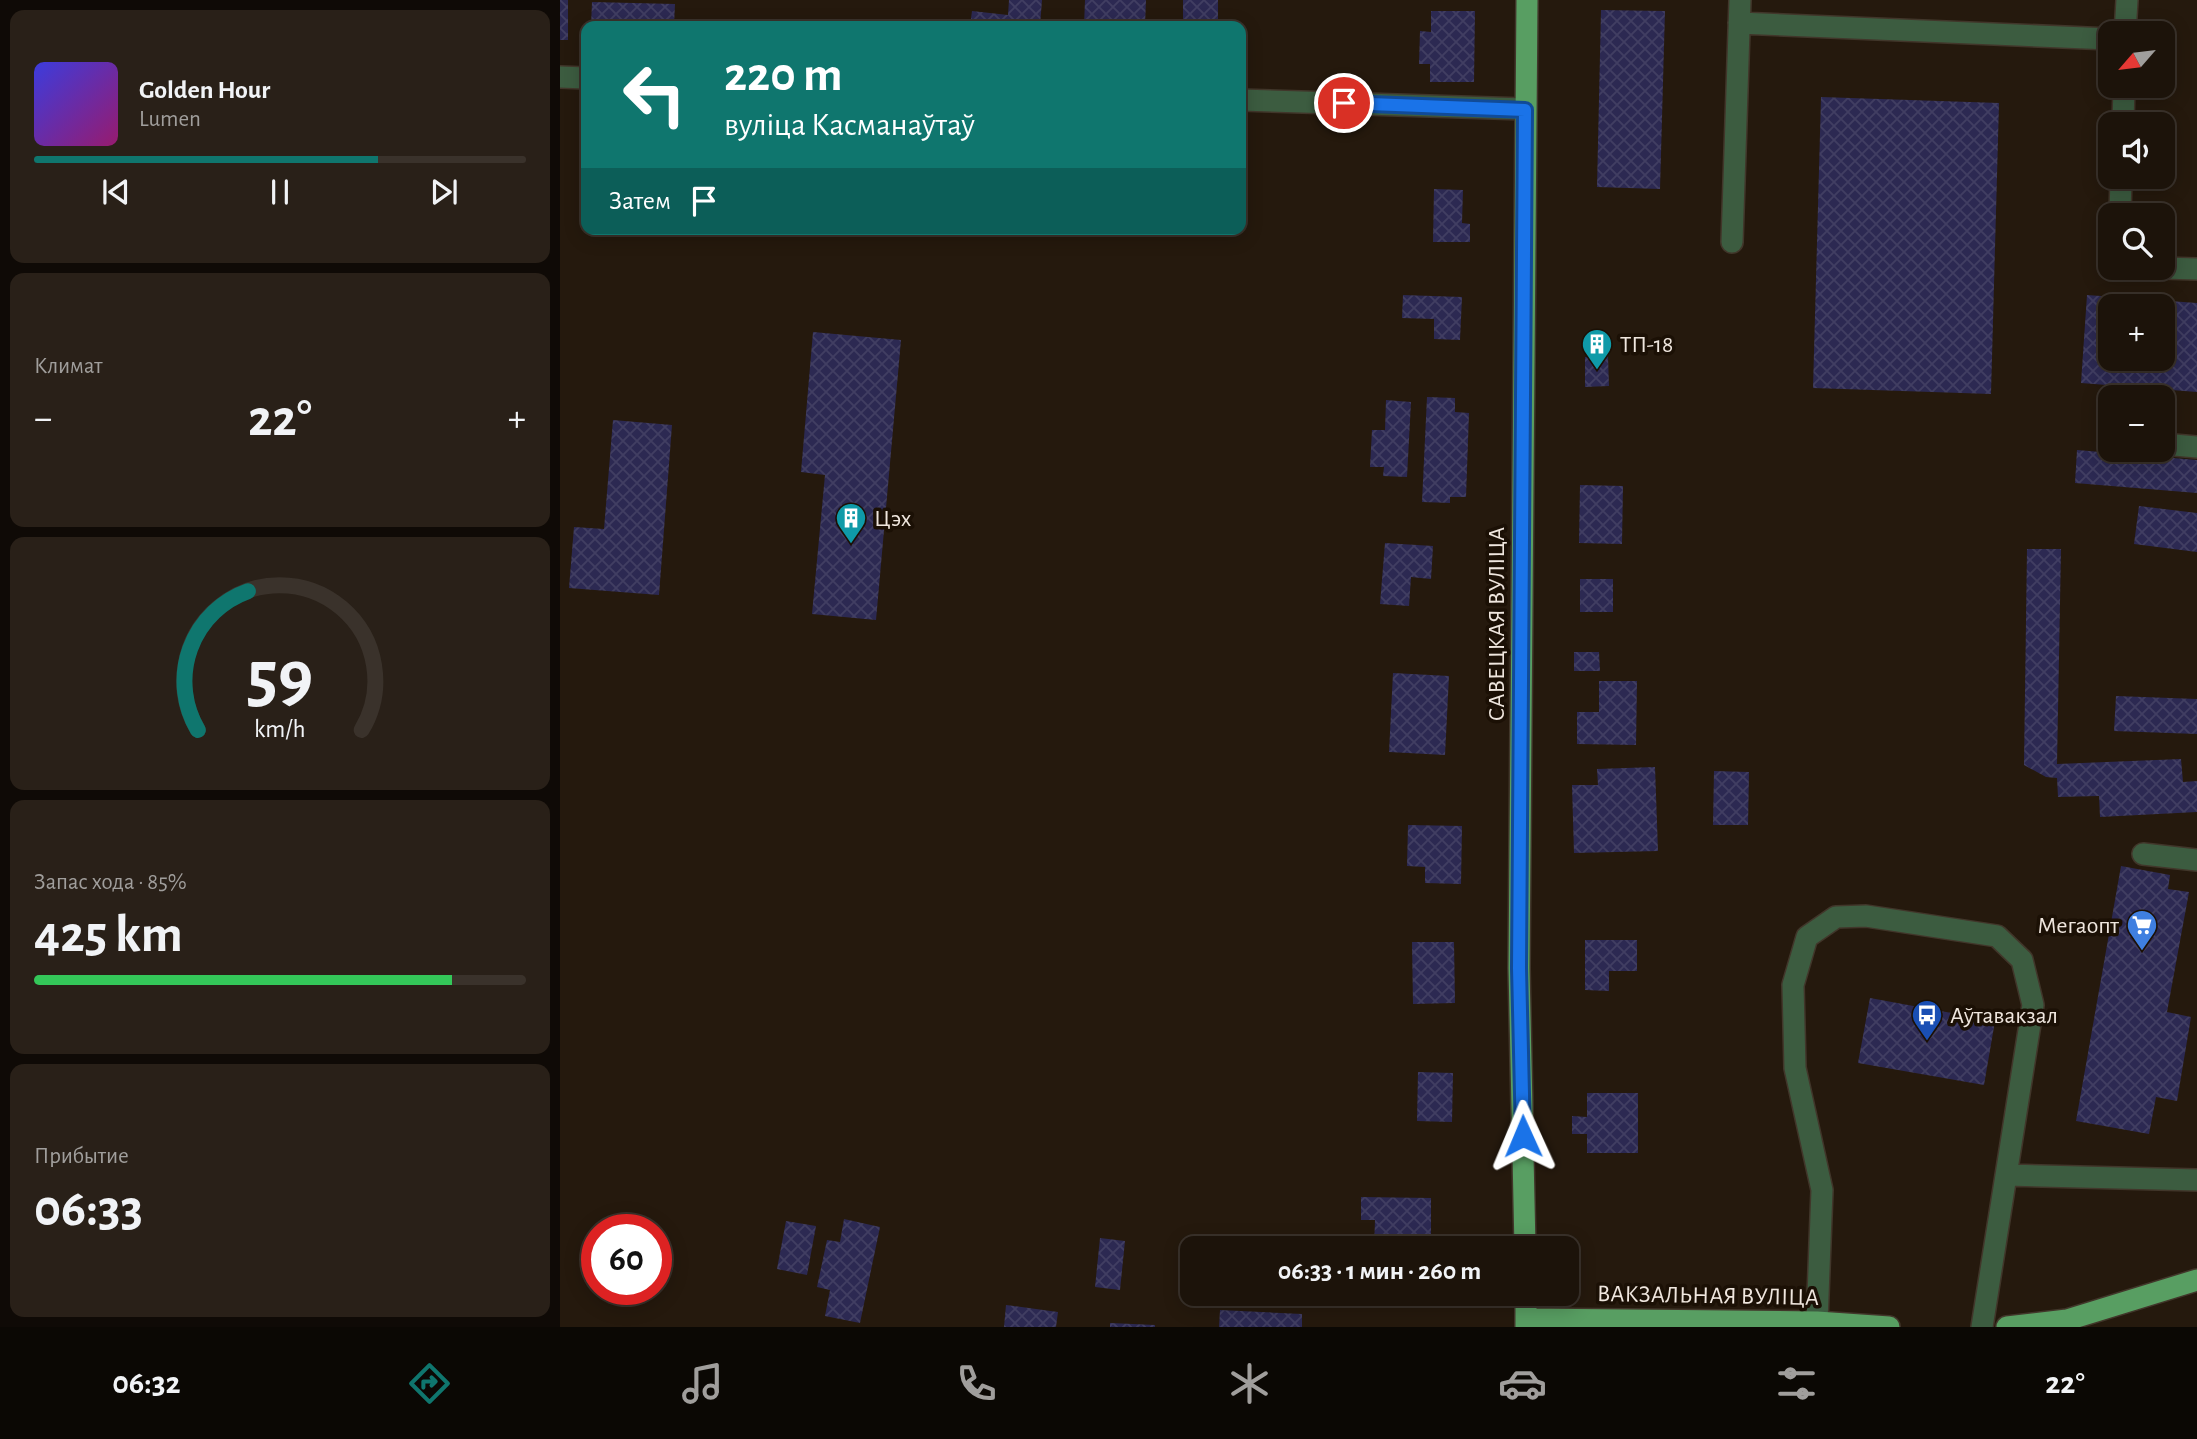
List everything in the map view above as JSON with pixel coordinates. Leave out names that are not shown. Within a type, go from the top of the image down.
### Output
[{"type":"main road","name":"САВЕЦКАЯ ВУЛІЦА","points":[[1525,1236],[1519,968],[1527,0]]},
{"type":"main road","points":[[2007,1327],[2067,1320],[2197,1280]]},
{"type":"main road","name":"ВАКЗАЛЬНАЯ ВУЛІЦА","points":[[1526,1323],[1816,1322],[1888,1327]]},
{"type":"street","points":[[1732,242],[1740,0]]},
{"type":"street","points":[[2126,21],[2127,0]]},
{"type":"street","points":[[1740,23],[2098,38]]},
{"type":"street","points":[[560,77],[581,78]]},
{"type":"street","points":[[1246,100],[1525,110]]},
{"type":"street","points":[[2175,268],[2197,269]]},
{"type":"street","points":[[2175,445],[2197,447]]},
{"type":"street","points":[[2143,854],[2197,860]]},
{"type":"street","points":[[1816,1322],[1822,1189],[1795,1068],[1793,985],[1807,937],[1836,916],[1866,916],[1997,936],[2022,960],[2033,1005],[1982,1327]]},
{"type":"street","points":[[2007,1175],[2197,1180]]},
{"type":"building","points":[[560,0],[568,0],[568,40],[560,40]]},
{"type":"building","points":[[1009,0],[1042,0],[1040,21],[971,21],[972,11],[1008,15]]},
{"type":"building","points":[[1085,0],[1146,0],[1145,21],[1084,21]]},
{"type":"building","points":[[1183,0],[1218,0],[1218,21],[1183,21]]},
{"type":"building","points":[[592,2],[675,4],[674,21],[591,21]]},
{"type":"building","points":[[1601,10],[1665,11],[1660,189],[1597,187]]},
{"type":"building","points":[[1431,11],[1475,11],[1474,82],[1430,82],[1430,64],[1419,64],[1420,31],[1431,32]]},
{"type":"building","points":[[1821,97],[1999,103],[1991,394],[1813,388]]},
{"type":"building","points":[[1434,189],[1463,190],[1462,223],[1470,224],[1470,242],[1433,242]]},
{"type":"building","points":[[1403,295],[1462,297],[1460,340],[1434,339],[1434,319],[1402,318]]},
{"type":"building","points":[[2087,295],[2098,296],[2098,371],[2175,371],[2175,301],[2197,303],[2197,392],[2175,390],[2175,385],[2081,383]]},
{"type":"building","name":"Цэх","points":[[813,332],[901,340],[876,620],[812,614],[825,475],[801,472]]},
{"type":"building","name":"ТП-18","points":[[1608,356],[1609,386],[1585,387],[1585,357]]},
{"type":"building","points":[[1427,397],[1455,398],[1455,412],[1469,413],[1466,497],[1450,497],[1450,503],[1422,502]]},
{"type":"building","points":[[1386,400],[1411,402],[1407,477],[1383,476],[1384,467],[1370,467],[1372,430],[1385,430]]},
{"type":"building","points":[[613,420],[672,425],[659,595],[569,588],[574,527],[604,529]]},
{"type":"building","points":[[2077,450],[2098,452],[2098,462],[2175,462],[2175,458],[2197,460],[2197,493],[2075,483]]},
{"type":"building","points":[[1580,485],[1623,486],[1622,544],[1579,543]]},
{"type":"building","points":[[2139,506],[2197,513],[2197,552],[2134,544]]},
{"type":"building","points":[[1385,543],[1433,546],[1431,579],[1411,577],[1409,606],[1380,604]]},
{"type":"building","points":[[2027,549],[2061,549],[2057,764],[2181,759],[2183,782],[2197,781],[2197,812],[2100,817],[2099,796],[2058,797],[2057,778],[2046,777],[2024,765]]},
{"type":"building","points":[[1580,579],[1613,579],[1613,612],[1580,612]]},
{"type":"building","points":[[1574,652],[1599,652],[1600,671],[1574,671]]},
{"type":"building","points":[[1393,673],[1449,676],[1445,755],[1389,752]]},
{"type":"building","points":[[1599,681],[1637,681],[1636,745],[1577,744],[1577,712],[1599,712]]},
{"type":"building","points":[[2116,696],[2197,699],[2197,734],[2114,731]]},
{"type":"building","points":[[1655,767],[1658,851],[1574,853],[1572,785],[1598,785],[1597,769]]},
{"type":"building","points":[[1714,771],[1749,772],[1748,825],[1713,825]]},
{"type":"building","points":[[1408,825],[1462,826],[1461,884],[1425,883],[1425,867],[1407,866]]},
{"type":"building","name":"Мегаопт","points":[[2121,866],[2170,875],[2168,889],[2189,892],[2167,1012],[2191,1017],[2177,1101],[2156,1097],[2149,1134],[2076,1121]]},
{"type":"building","points":[[1585,940],[1637,940],[1637,971],[1609,971],[1609,991],[1585,990]]},
{"type":"building","points":[[1412,942],[1454,942],[1455,1003],[1413,1004]]},
{"type":"building","name":"Аўтавакзал","points":[[1870,998],[1995,1021],[1984,1085],[1858,1063]]},
{"type":"building","points":[[1418,1072],[1453,1073],[1452,1122],[1417,1121]]},
{"type":"building","points":[[1587,1093],[1638,1093],[1638,1153],[1587,1153],[1587,1134],[1572,1134],[1572,1116],[1587,1117]]},
{"type":"building","points":[[1361,1197],[1431,1198],[1431,1236],[1374,1236],[1375,1220],[1361,1220]]},
{"type":"building","points":[[844,1219],[880,1227],[860,1323],[825,1316],[830,1290],[817,1287],[827,1240],[840,1242]]},
{"type":"building","points":[[786,1221],[816,1226],[807,1275],[777,1269]]},
{"type":"building","points":[[1100,1238],[1125,1241],[1120,1290],[1095,1287]]},
{"type":"building","points":[[1006,1305],[1058,1312],[1056,1327],[1004,1327]]},
{"type":"building","points":[[1220,1310],[1302,1314],[1302,1327],[1219,1327]]},
{"type":"building","points":[[1110,1323],[1155,1325],[1155,1327],[1110,1327]]},
{"type":"place","name":"ТП-18","points":[[1597,371]]},
{"type":"place","name":"Цэх","points":[[851,545]]},
{"type":"place","name":"Мегаопт","points":[[2142,952]]},
{"type":"place","name":"Аўтавакзал","points":[[1927,1042]]},
{"type":"route","points":[[1344,103],[1525,110],[1519,968],[1523,1136]]}]
